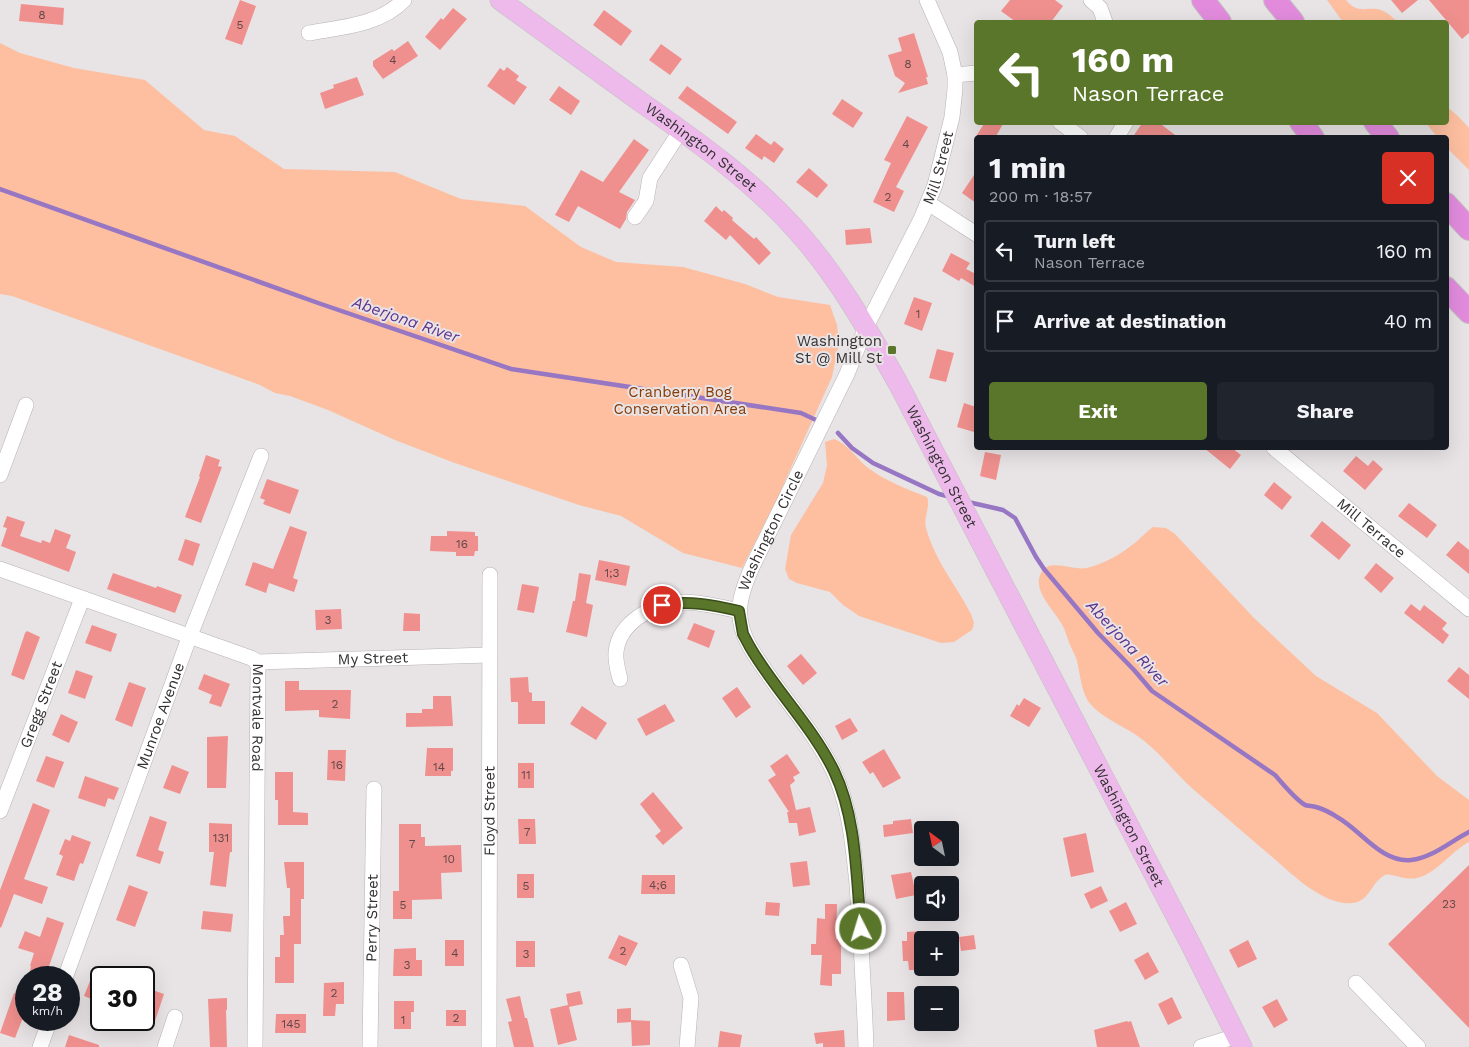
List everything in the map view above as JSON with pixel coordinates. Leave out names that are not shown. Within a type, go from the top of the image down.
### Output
[{"type":"highway","points":[[1202,0],[1218,20]]},
{"type":"highway","points":[[1275,0],[1291,20]]},
{"type":"highway","points":[[1302,125],[1311,135]]},
{"type":"highway","points":[[1377,125],[1386,135]]},
{"type":"highway","points":[[1449,207],[1469,229]]},
{"type":"highway","points":[[1449,291],[1469,312]]},
{"type":"main road","name":"Washington Street","points":[[509,3],[746,180],[778,211],[822,262],[866,327],[898,383],[1240,1041]]},
{"type":"street","points":[[309,33],[373,20],[386,15],[404,0]]},
{"type":"street","name":"Mill Street","points":[[866,327],[928,203],[935,185],[950,129],[954,103],[955,75],[950,52],[927,0]]},
{"type":"street","points":[[1091,0],[1100,8],[1104,20]]},
{"type":"street","points":[[955,75],[974,73]]},
{"type":"street","points":[[1064,125],[1077,135]]},
{"type":"street","points":[[635,217],[646,201],[650,178],[681,130]]},
{"type":"street","points":[[928,203],[974,233]]},
{"type":"street","name":"Washington Circle","points":[[866,327],[846,374],[753,566],[742,592],[739,611],[743,634],[750,647],[822,750],[843,794],[854,856],[861,935],[866,1047]]},
{"type":"street","points":[[0,475],[26,405]]},
{"type":"street","name":"Mill Terrace","points":[[1276,450],[1469,609]]},
{"type":"street","name":"Munroe Avenue","points":[[68,966],[190,638],[261,456]]},
{"type":"street","name":"Montvale Road","points":[[0,569],[190,638],[251,658],[257,662],[258,804],[255,1047]]},
{"type":"street","name":"Floyd Street","points":[[489,1047],[490,575]]},
{"type":"street","name":"Gregg Street","points":[[0,811],[82,599]]},
{"type":"street","points":[[620,679],[616,656],[618,645],[632,622],[643,614],[662,605],[681,602],[717,606],[739,611]]},
{"type":"street","name":"My Street","points":[[257,662],[489,655]]},
{"type":"street","name":"Perry Street","points":[[370,1047],[374,789]]},
{"type":"street","points":[[681,965],[691,998],[687,1047]]},
{"type":"street","points":[[1356,983],[1418,1047]]},
{"type":"street","points":[[165,1047],[175,1016]]},
{"type":"street","points":[[40,1047],[46,1031]]},
{"type":"street","points":[[1201,1047],[1240,1041]]},
{"type":"green space","points":[[1327,0],[1346,0],[1350,5],[1358,9],[1381,10],[1396,20],[1342,20]]},
{"type":"green space","name":"Cranberry Bog Conservation Area","points":[[0,43],[20,53],[74,68],[145,80],[204,130],[235,136],[284,169],[395,172],[461,199],[525,206],[581,247],[616,262],[683,267],[745,284],[778,297],[830,305],[837,325],[839,343],[832,377],[776,501],[742,568],[683,553],[621,516],[579,505],[452,462],[395,440],[328,410],[290,396],[275,393],[260,385],[12,296],[0,294]]},
{"type":"green space","points":[[1449,109],[1469,128],[1469,170],[1449,150],[1449,135],[1435,135],[1428,125],[1449,125]]},
{"type":"green space","points":[[834,439],[844,444],[874,472],[927,497],[928,505],[925,524],[930,540],[940,562],[971,614],[974,623],[972,630],[954,642],[941,643],[859,616],[843,605],[830,592],[789,579],[785,569],[791,535],[823,483],[827,465],[825,442]]},
{"type":"green space","points":[[1153,527],[1166,528],[1175,534],[1254,618],[1316,676],[1377,713],[1437,776],[1469,800],[1469,842],[1425,875],[1412,879],[1387,874],[1379,879],[1368,894],[1359,901],[1344,903],[1334,901],[1314,891],[1296,877],[1194,790],[1150,746],[1093,707],[1084,692],[1077,659],[1064,629],[1041,593],[1039,579],[1041,573],[1044,568],[1055,565],[1087,568],[1101,564],[1125,550]]},
{"type":"building","points":[[240,0],[256,6],[242,45],[225,39]]},
{"type":"building","points":[[1010,0],[1055,0],[1063,6],[1052,20],[1013,20],[1001,11]]},
{"type":"building","points":[[1391,0],[1418,0],[1402,13]]},
{"type":"building","points":[[1429,0],[1469,0],[1469,33],[1462,39],[1449,24],[1449,20],[1446,20]]},
{"type":"building","points":[[21,4],[64,8],[63,25],[19,21]]},
{"type":"building","points":[[453,8],[467,19],[440,50],[425,37],[441,18],[443,20]]},
{"type":"building","points":[[604,10],[632,31],[621,46],[593,25]]},
{"type":"building","points":[[914,33],[928,77],[926,77],[928,84],[898,93],[905,83],[895,76],[888,55],[902,51],[898,38]]},
{"type":"building","points":[[408,41],[418,56],[383,79],[373,66],[373,61],[392,49],[394,51]]},
{"type":"building","points":[[661,44],[682,59],[670,75],[649,60]]},
{"type":"building","points":[[507,67],[519,76],[516,80],[527,87],[514,105],[487,86],[500,68],[504,71]]},
{"type":"building","points":[[357,77],[364,95],[325,109],[320,93],[334,88],[333,85]]},
{"type":"building","points":[[559,86],[580,101],[571,115],[549,100]]},
{"type":"building","points":[[687,86],[737,122],[728,134],[678,98]]},
{"type":"building","points":[[842,99],[863,113],[853,128],[832,114]]},
{"type":"building","points":[[907,116],[928,127],[896,187],[904,191],[894,212],[873,202],[891,163],[884,160]]},
{"type":"building","points":[[983,125],[1002,125],[997,135],[977,135]]},
{"type":"building","points":[[1141,125],[1162,125],[1175,135],[1134,135]]},
{"type":"building","points":[[756,134],[771,145],[774,141],[784,149],[774,163],[764,156],[762,160],[745,148]]},
{"type":"building","points":[[634,139],[649,150],[619,192],[635,200],[627,212],[626,219],[620,229],[578,206],[569,222],[555,215],[581,170],[603,182]]},
{"type":"building","points":[[809,168],[828,185],[817,198],[796,182]]},
{"type":"building","points":[[974,175],[974,202],[962,193]]},
{"type":"building","points":[[716,206],[722,212],[724,210],[733,218],[732,220],[754,239],[756,237],[771,253],[759,265],[730,235],[726,240],[704,221]]},
{"type":"building","points":[[870,228],[872,243],[846,245],[845,230]]},
{"type":"building","points":[[951,253],[970,263],[966,269],[974,273],[974,286],[961,278],[959,281],[942,271]]},
{"type":"building","points":[[914,297],[932,303],[922,331],[904,324]]},
{"type":"building","points":[[937,349],[954,353],[946,382],[929,378]]},
{"type":"building","points":[[964,403],[974,406],[974,432],[957,427]]},
{"type":"building","points":[[1206,450],[1235,450],[1241,455],[1230,469]]},
{"type":"building","points":[[985,452],[1001,455],[996,480],[980,476]]},
{"type":"building","points":[[206,455],[220,460],[218,466],[222,467],[201,523],[185,517]]},
{"type":"building","points":[[1356,456],[1368,466],[1373,460],[1383,469],[1365,490],[1343,471]]},
{"type":"building","points":[[267,479],[299,490],[290,514],[263,504],[265,500],[260,498]]},
{"type":"building","points":[[1274,482],[1292,497],[1282,510],[1264,495]]},
{"type":"building","points":[[1409,503],[1437,525],[1427,538],[1398,516]]},
{"type":"building","points":[[7,516],[25,522],[20,536],[41,543],[42,540],[50,543],[55,529],[71,535],[66,548],[76,552],[69,572],[1,546],[7,528],[3,527]]},
{"type":"building","points":[[1322,521],[1351,545],[1339,560],[1310,536]]},
{"type":"building","points":[[290,526],[307,532],[293,578],[298,580],[294,592],[269,583],[266,593],[245,585],[253,562],[273,569]]},
{"type":"building","points":[[447,531],[475,532],[475,536],[478,536],[478,551],[475,551],[474,556],[456,556],[456,552],[430,551],[431,536],[447,536]]},
{"type":"building","points":[[185,539],[200,544],[193,566],[178,560]]},
{"type":"building","points":[[1458,541],[1469,550],[1469,574],[1446,555]]},
{"type":"building","points":[[599,560],[630,566],[626,586],[595,580]]},
{"type":"building","points":[[1376,563],[1394,578],[1381,593],[1364,578]]},
{"type":"building","points":[[113,573],[182,595],[175,613],[107,589]]},
{"type":"building","points":[[579,573],[591,575],[586,603],[593,605],[587,637],[566,632],[573,601],[575,601]]},
{"type":"building","points":[[522,584],[539,587],[534,613],[517,610]]},
{"type":"building","points":[[1411,604],[1420,611],[1424,605],[1447,623],[1442,629],[1449,635],[1443,644],[1404,613]]},
{"type":"building","points":[[341,609],[342,629],[316,630],[315,610]]},
{"type":"building","points":[[404,613],[420,614],[420,631],[403,631]]},
{"type":"building","points":[[694,623],[715,631],[709,648],[687,639]]},
{"type":"building","points":[[92,625],[117,634],[111,652],[85,643]]},
{"type":"building","points":[[27,631],[40,637],[24,680],[11,675]]},
{"type":"building","points":[[801,654],[817,673],[803,685],[787,666]]},
{"type":"building","points":[[1459,667],[1469,675],[1469,699],[1447,681]]},
{"type":"building","points":[[76,670],[93,676],[85,699],[68,693]]},
{"type":"building","points":[[204,674],[230,684],[221,707],[209,703],[212,695],[198,689]]},
{"type":"building","points":[[528,677],[532,701],[545,701],[545,724],[518,724],[518,702],[511,702],[510,678]]},
{"type":"building","points":[[285,681],[299,681],[299,690],[351,690],[350,719],[319,717],[319,710],[285,711]]},
{"type":"building","points":[[129,682],[146,688],[132,727],[115,720]]},
{"type":"building","points":[[737,687],[751,707],[736,718],[722,698]]},
{"type":"building","points":[[433,696],[451,696],[453,726],[406,727],[406,713],[422,713],[422,709],[433,709]]},
{"type":"building","points":[[1024,698],[1041,708],[1029,727],[1010,716],[1017,704],[1019,706]]},
{"type":"building","points":[[665,704],[675,721],[646,736],[637,719]]},
{"type":"building","points":[[582,706],[607,723],[596,740],[570,724]]},
{"type":"building","points":[[61,714],[78,722],[69,743],[52,735]]},
{"type":"building","points":[[850,718],[858,731],[842,740],[835,726]]},
{"type":"building","points":[[228,736],[226,788],[207,788],[207,737]]},
{"type":"building","points":[[427,748],[453,748],[453,771],[451,771],[451,776],[425,776]]},
{"type":"building","points":[[884,749],[901,778],[883,788],[873,772],[870,774],[862,762]]},
{"type":"building","points":[[328,750],[346,750],[345,781],[327,780]]},
{"type":"building","points":[[787,754],[800,773],[793,777],[795,781],[790,785],[796,810],[810,807],[816,832],[799,836],[797,823],[789,823],[787,812],[789,812],[768,780],[776,775],[770,766]]},
{"type":"building","points":[[46,756],[64,762],[54,788],[36,781]]},
{"type":"building","points":[[518,763],[534,763],[534,788],[518,788]]},
{"type":"building","points":[[172,765],[189,772],[180,794],[163,788]]},
{"type":"building","points":[[275,772],[293,772],[293,812],[308,813],[308,825],[278,825],[278,800],[275,800]]},
{"type":"building","points":[[85,776],[119,788],[114,800],[108,798],[105,807],[78,798]]},
{"type":"building","points":[[653,792],[683,828],[663,845],[655,836],[661,831],[640,804]]},
{"type":"building","points":[[33,803],[50,810],[24,879],[48,887],[42,904],[14,894],[1,928],[0,890]]},
{"type":"building","points":[[150,816],[167,822],[158,850],[164,852],[160,864],[136,856]]},
{"type":"building","points":[[518,819],[535,819],[536,844],[519,844]]},
{"type":"building","points":[[911,819],[913,833],[884,837],[883,825],[893,824],[893,821]]},
{"type":"building","points":[[209,823],[232,824],[232,852],[230,852],[226,887],[210,885],[214,852],[209,852]]},
{"type":"building","points":[[399,824],[421,824],[421,837],[425,837],[425,846],[461,845],[462,872],[441,873],[442,899],[412,900],[412,919],[393,919],[393,891],[399,891]]},
{"type":"building","points":[[1086,833],[1094,872],[1071,877],[1063,838]]},
{"type":"building","points":[[72,835],[91,842],[83,864],[80,863],[74,881],[56,875],[63,856],[59,854],[65,839],[70,841]]},
{"type":"building","points":[[807,861],[810,885],[793,887],[790,863]]},
{"type":"building","points":[[284,862],[304,862],[304,899],[301,899],[301,944],[294,944],[294,983],[275,983],[275,957],[280,957],[280,935],[284,935],[283,916],[290,916],[290,888],[287,888]]},
{"type":"building","points":[[1469,865],[1469,1028],[1388,944]]},
{"type":"building","points":[[911,872],[914,895],[896,899],[891,875]]},
{"type":"building","points":[[517,874],[534,874],[534,898],[517,898]]},
{"type":"building","points":[[642,875],[675,875],[675,894],[641,894]]},
{"type":"building","points":[[129,885],[148,892],[135,927],[116,920]]},
{"type":"building","points":[[1101,886],[1108,901],[1091,909],[1084,894]]},
{"type":"building","points":[[766,902],[780,903],[779,916],[765,915]]},
{"type":"building","points":[[1126,902],[1137,924],[1120,932],[1109,911]]},
{"type":"building","points":[[825,904],[837,904],[836,939],[841,939],[841,974],[832,974],[832,986],[820,985],[822,955],[811,955],[811,944],[816,944],[817,918],[825,919]]},
{"type":"building","points":[[203,911],[233,914],[231,932],[201,929]]},
{"type":"building","points":[[47,917],[64,923],[49,966],[30,966],[34,953],[18,948],[25,931],[40,937]]},
{"type":"building","points":[[907,932],[914,932],[914,970],[909,970],[908,961],[903,961],[902,941],[907,941]]},
{"type":"building","points":[[619,935],[638,943],[626,966],[608,958]]},
{"type":"building","points":[[974,935],[976,949],[961,951],[959,937]]},
{"type":"building","points":[[445,940],[464,940],[464,966],[445,966]]},
{"type":"building","points":[[1248,940],[1257,959],[1238,968],[1229,950]]},
{"type":"building","points":[[516,941],[535,941],[535,967],[516,967]]},
{"type":"building","points":[[416,948],[416,960],[422,960],[422,976],[393,976],[394,949]]},
{"type":"building","points":[[1148,952],[1159,972],[1145,980],[1134,960]]},
{"type":"building","points":[[90,981],[90,998],[84,996]]},
{"type":"building","points":[[344,982],[344,1004],[336,1004],[335,1016],[323,1016],[324,983]]},
{"type":"building","points":[[155,991],[164,994],[155,1021]]},
{"type":"building","points":[[580,991],[583,1004],[569,1007],[577,1040],[558,1045],[550,1009],[568,1005],[566,994]]},
{"type":"building","points":[[887,992],[904,992],[905,1020],[887,1021]]},
{"type":"building","points":[[14,993],[15,1031],[18,1031],[15,1038],[0,1033]]},
{"type":"building","points":[[520,996],[534,1047],[514,1047],[508,1022],[512,1021],[506,999]]},
{"type":"building","points":[[1172,997],[1182,1018],[1168,1025],[1158,1004]]},
{"type":"building","points":[[227,998],[227,1047],[210,1047],[208,999]]},
{"type":"building","points":[[1277,999],[1288,1020],[1274,1028],[1262,1007]]},
{"type":"building","points":[[394,1001],[414,1001],[414,1012],[411,1012],[411,1029],[394,1029]]},
{"type":"building","points":[[631,1008],[631,1022],[617,1023],[617,1009]]},
{"type":"building","points":[[446,1010],[466,1010],[466,1026],[446,1026]]},
{"type":"building","points":[[276,1014],[306,1014],[306,1033],[275,1033]]},
{"type":"building","points":[[631,1020],[650,1021],[650,1045],[632,1046]]},
{"type":"building","points":[[1131,1021],[1140,1047],[1097,1047],[1094,1030]]},
{"type":"building","points":[[844,1030],[845,1047],[823,1047],[823,1043],[816,1044],[814,1033]]},
{"type":"building","points":[[720,1031],[742,1035],[740,1047],[718,1047]]},
{"type":"building","points":[[69,1035],[99,1045],[99,1047],[65,1047]]},
{"type":"waterway","name":"Aberjona River","points":[[0,189],[321,304],[511,369],[801,413],[816,420]]},
{"type":"waterway","name":"Aberjona River","points":[[838,433],[852,448],[873,463],[939,494],[951,497]]},
{"type":"waterway","name":"Aberjona River","points":[[968,502],[1003,510],[1015,518],[1044,569],[1098,633],[1152,691],[1275,775],[1305,805],[1319,808],[1332,814],[1381,851],[1400,860],[1419,859],[1441,849],[1469,832]]},
{"type":"place","name":"Washington St @ Mill St","points":[[892,350]]},
{"type":"route","points":[[662,605],[689,602],[739,611],[743,634],[750,647],[822,750],[839,782],[850,829],[861,929]]}]
